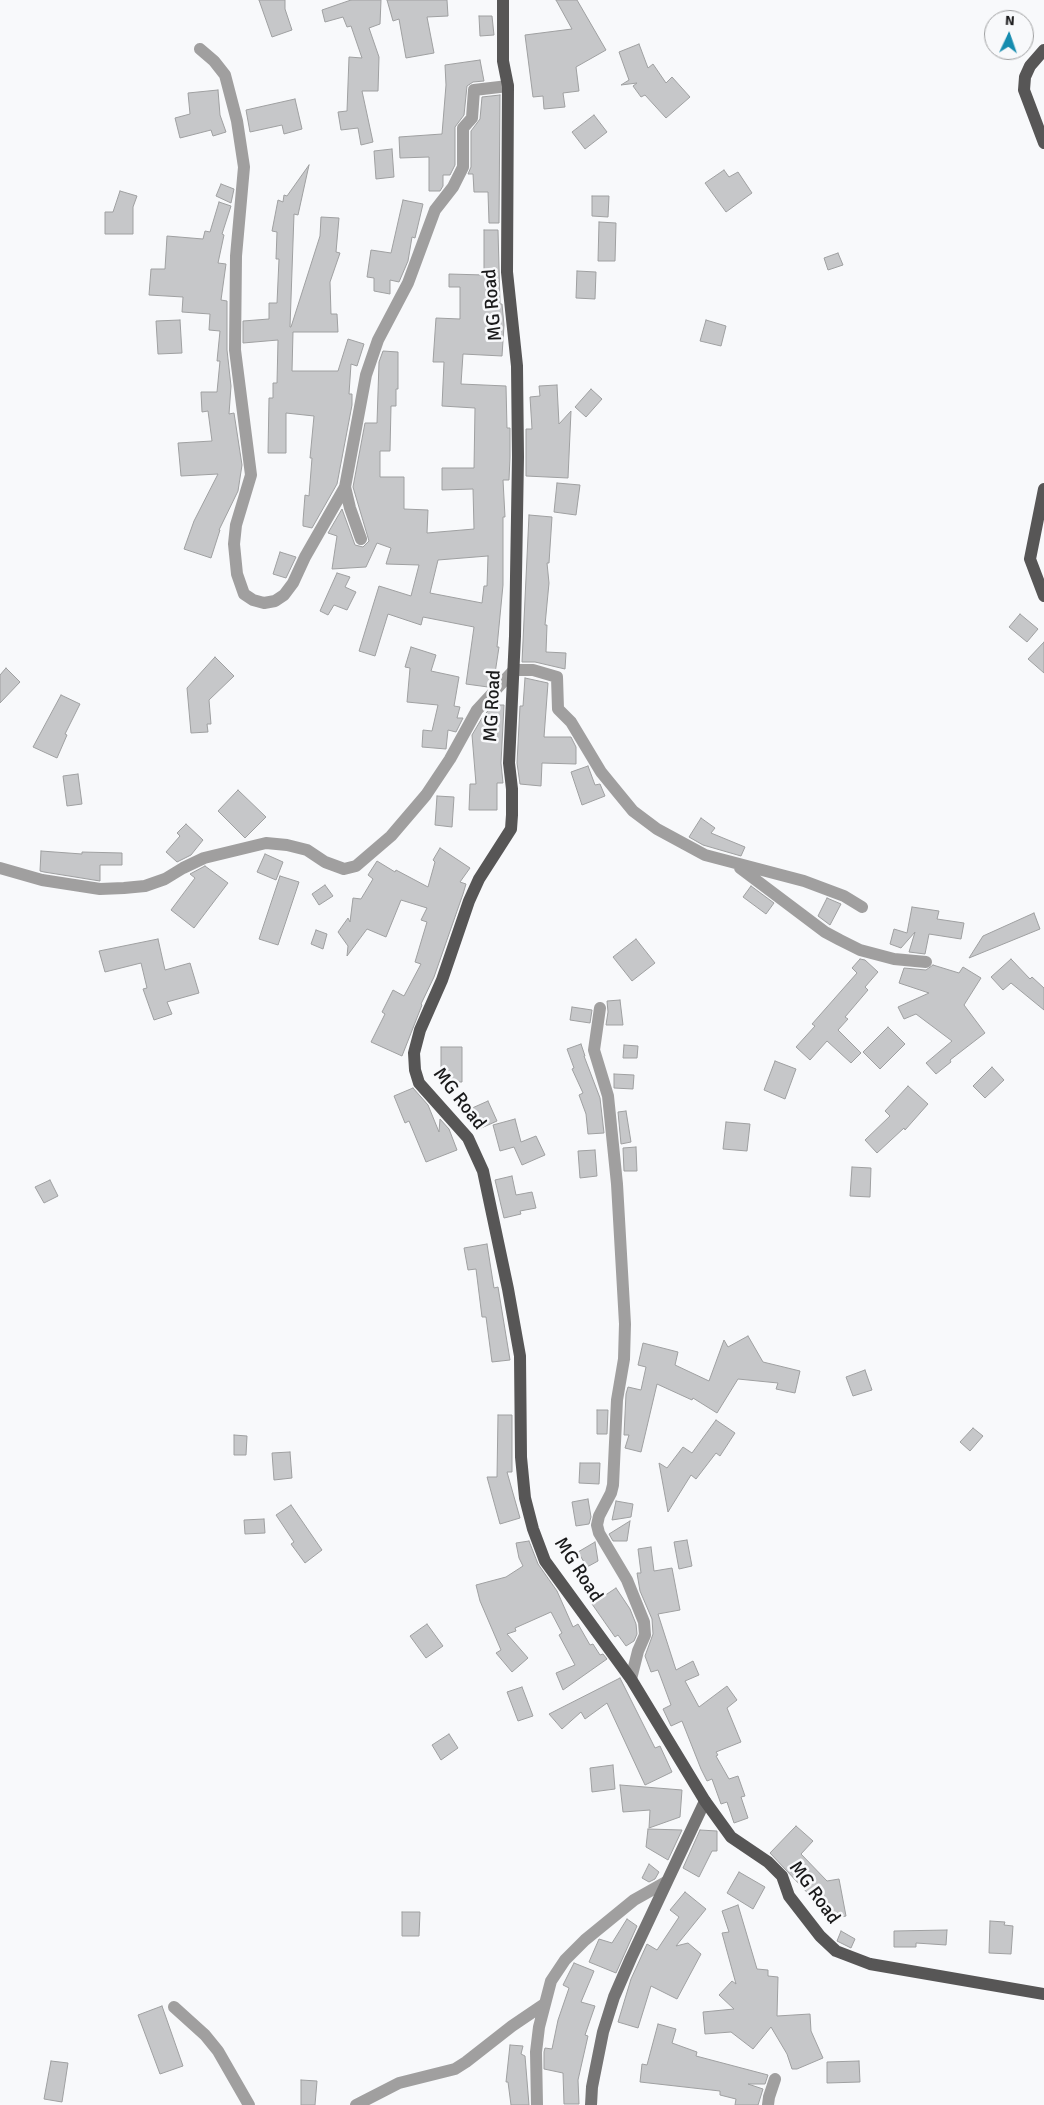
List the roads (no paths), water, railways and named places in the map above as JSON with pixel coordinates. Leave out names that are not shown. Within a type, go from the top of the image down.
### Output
[{"type":"main road","name":"MG Road","points":[[503,0],[503,61],[508,86],[507,272],[517,366],[518,496],[514,670],[508,764],[512,790],[510,829],[479,879],[469,901],[442,980],[420,1030],[414,1053],[415,1070],[419,1083],[468,1138],[483,1171],[520,1356],[521,1457],[525,1498],[532,1529],[546,1561],[631,1678],[705,1801],[731,1837],[768,1862],[782,1876],[789,1896],[820,1936],[836,1951],[870,1964],[1044,1994]]},
{"type":"main road","points":[[1044,50],[1030,66],[1025,76],[1024,90],[1044,143]]},
{"type":"main road","points":[[1044,489],[1030,559],[1044,596]]},
{"type":"street","points":[[200,49],[214,61],[225,75],[237,121],[244,167],[236,256],[235,350],[251,475],[236,525],[234,544],[237,574],[244,594],[252,600],[264,603],[275,601],[284,595],[345,487],[366,375],[378,340],[408,283],[435,210],[453,187],[463,167],[463,128],[472,118],[474,90],[508,86]]},
{"type":"street","points":[[345,487],[361,539]]},
{"type":"street","points":[[0,868],[42,880],[100,889],[131,888],[165,879],[204,858],[266,844],[287,845],[306,850],[325,862],[344,869],[356,866],[391,836],[426,795],[450,758],[477,710],[514,670],[533,670],[557,677],[558,709],[571,722],[601,772],[633,811],[657,828],[705,855],[804,881],[844,896],[862,907]]},
{"type":"street","points":[[736,864],[825,932],[840,940],[860,950],[894,959],[926,962]]},
{"type":"street","points":[[600,1008],[594,1050],[608,1096],[617,1184],[625,1324],[624,1359],[618,1400],[611,1493],[598,1516],[597,1525],[599,1533],[627,1580],[644,1622],[646,1635],[638,1651],[631,1678]]},
{"type":"street","points":[[591,2105],[592,2087],[603,2032],[614,1997],[705,1801]]},
{"type":"street","points":[[537,2105],[536,2052],[543,2005],[551,1981],[565,1960],[585,1940],[634,1900],[666,1882]]},
{"type":"street","points":[[356,2105],[399,2084],[455,2069],[543,2005]]},
{"type":"street","points":[[174,2007],[205,2035],[218,2051],[249,2105]]},
{"type":"street","points":[[768,2105],[775,2079]]}]
